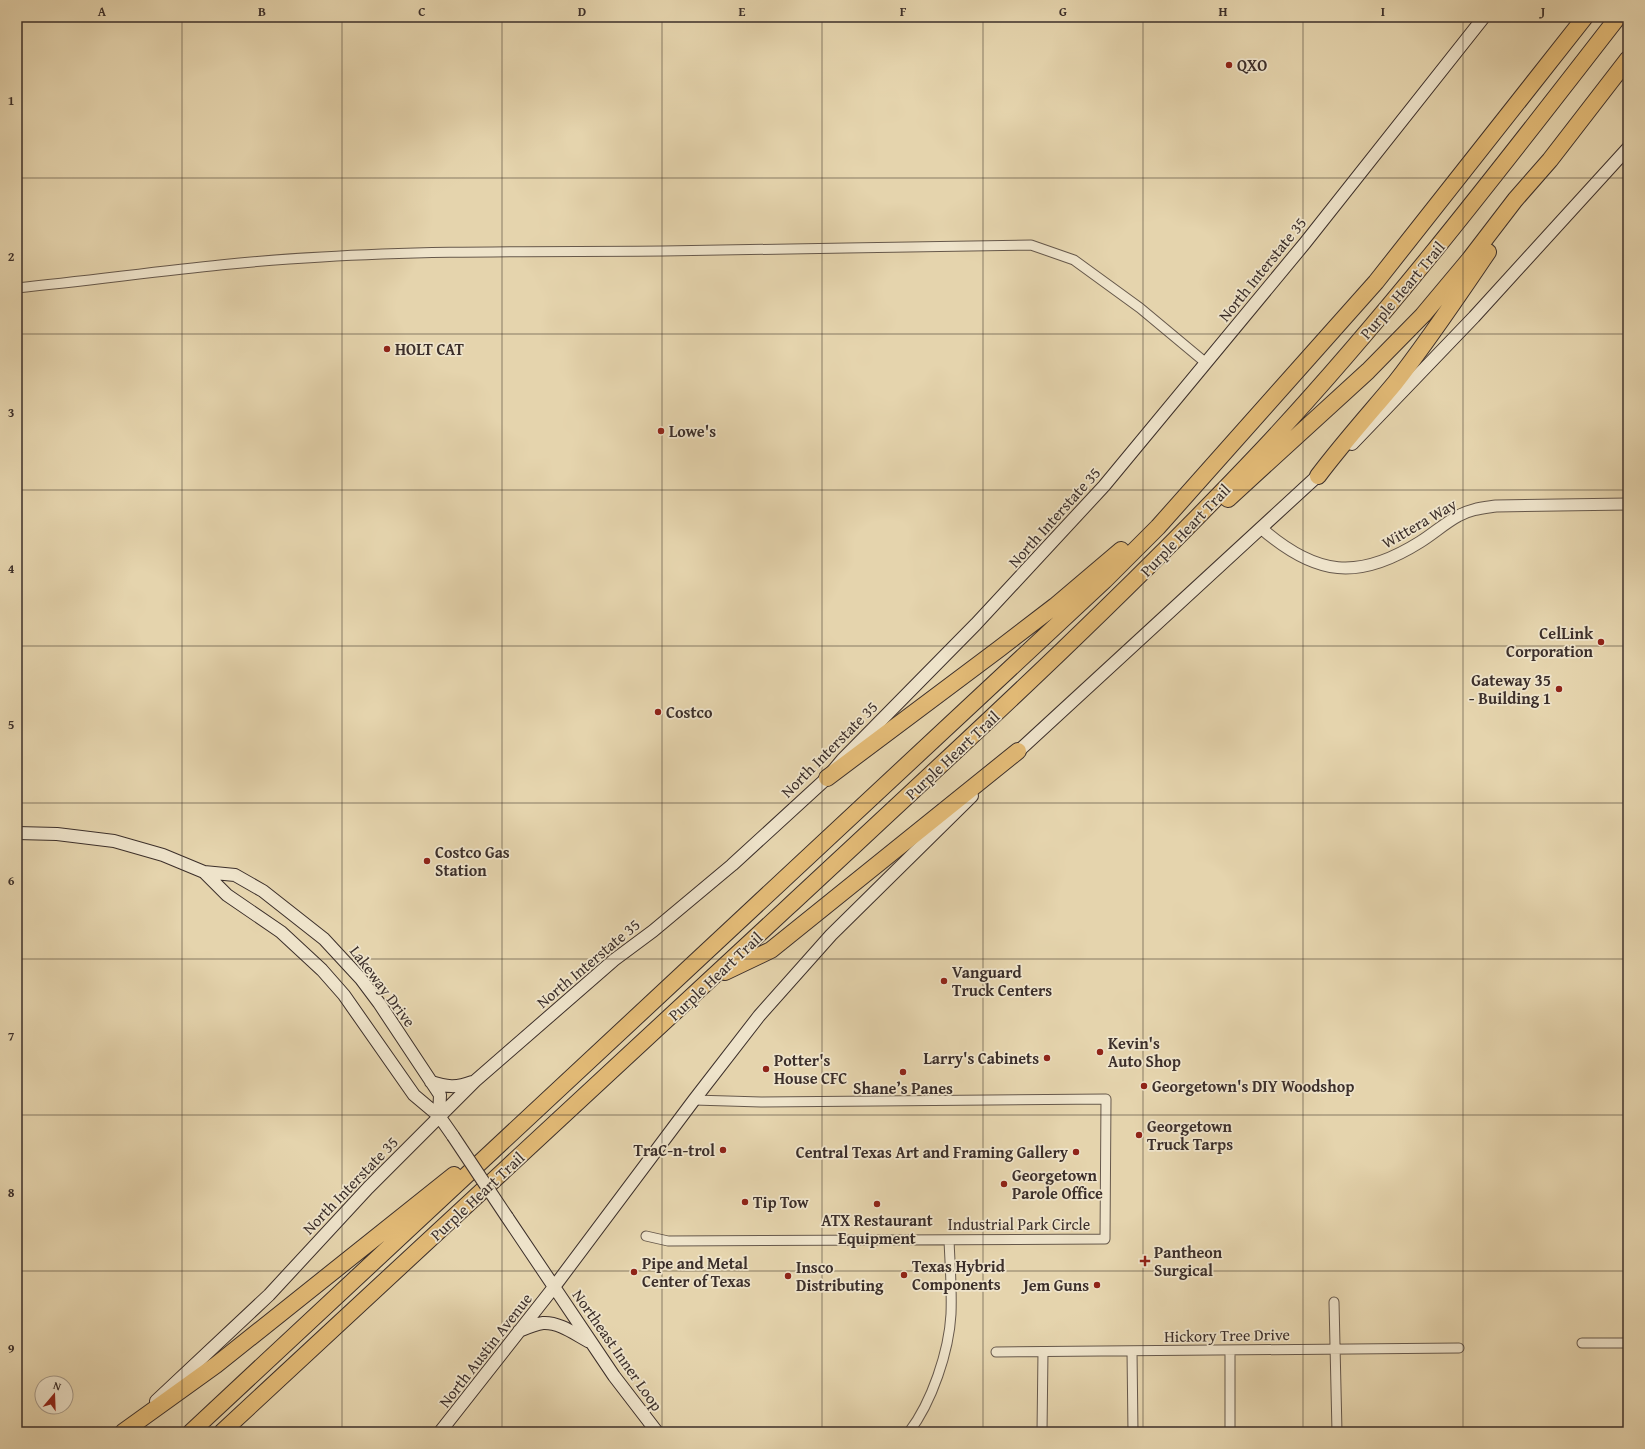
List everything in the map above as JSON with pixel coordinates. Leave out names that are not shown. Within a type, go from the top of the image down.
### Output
[{"type":"highway","name":"Purple Heart Trail","points":[[191,1432],[1104,581],[1158,527],[1376,282],[1585,17]]},
{"type":"highway","name":"Purple Heart Trail","points":[[222,1432],[1021,691],[1170,546],[1265,446],[1400,293],[1450,233],[1618,17]]},
{"type":"highway","points":[[1318,476],[1340,446],[1395,383],[1442,319],[1550,160],[1628,58]]},
{"type":"highway","points":[[1170,546],[1230,498],[1395,345],[1440,295],[1515,200],[1550,160]]},
{"type":"highway","points":[[827,778],[1055,606],[1114,557],[1142,529],[1203,475]]},
{"type":"highway","points":[[713,978],[771,950],[1018,751]]},
{"type":"highway","points":[[123,1432],[216,1365],[452,1177],[510,1136]]},
{"type":"main road","name":"North Interstate 35","points":[[123,1432],[269,1295],[368,1188],[475,1081],[614,960],[653,931],[732,865],[827,778],[842,760],[976,624],[1085,507],[1206,363],[1304,243],[1484,17]]},
{"type":"main road","points":[[554,1287],[759,1016],[831,935],[1018,751],[1347,449],[1474,317],[1626,151]]},
{"type":"main road","name":"Lakeway Drive","points":[[17,833],[58,834],[114,841],[163,855],[204,872],[235,875],[268,894],[324,939],[361,978],[440,1095],[439,1116]]},
{"type":"main road","name":"Lakeway Drive","points":[[204,872],[226,896],[281,932],[322,970],[344,995],[414,1095],[439,1116],[554,1287]]},
{"type":"main road","points":[[431,1082],[455,1087],[475,1081]]},
{"type":"main road","name":"North Austin Avenue","points":[[440,1432],[554,1287]]},
{"type":"main road","name":"Northeast Inner Loop","points":[[554,1287],[592,1343],[657,1432]]},
{"type":"main road","points":[[519,1331],[542,1324],[551,1324],[560,1326],[592,1343]]},
{"type":"street","points":[[17,288],[114,278],[182,268],[321,257],[477,252],[1031,245],[1074,260],[1140,308],[1206,363]]},
{"type":"street","name":"Wittera Way","points":[[1261,528],[1279,544],[1298,555],[1320,564],[1344,569],[1367,567],[1393,558],[1458,516],[1475,509],[1496,506],[1628,504]]},
{"type":"street","name":"Industrial Park Circle","points":[[646,1236],[668,1241],[1105,1239],[1106,1099],[761,1102],[694,1100]]},
{"type":"street","points":[[910,1432],[929,1397],[944,1353],[951,1315],[949,1240]]},
{"type":"street","points":[[1334,1302],[1337,1432]]},
{"type":"street","points":[[1582,1343],[1628,1343]]},
{"type":"street","name":"Hickory Tree Drive","points":[[996,1352],[1459,1348]]},
{"type":"street","points":[[1230,1350],[1230,1432]]},
{"type":"street","points":[[1132,1351],[1133,1432]]},
{"type":"street","points":[[1042,1352],[1042,1432]]},
{"type":"place","name":"QXO","points":[[1229,65]]},
{"type":"place","name":"HOLT CAT","points":[[387,349]]},
{"type":"place","name":"Lowe's","points":[[661,431]]},
{"type":"place","name":"CelLink Corporation","points":[[1601,642]]},
{"type":"place","name":"Gateway 35 - Building 1","points":[[1559,689]]},
{"type":"place","name":"Costco","points":[[658,712]]},
{"type":"place","name":"Costco Gas Station","points":[[427,861]]},
{"type":"place","name":"Vanguard Truck Centers","points":[[944,981]]},
{"type":"place","name":"Kevin's Auto Shop","points":[[1100,1052]]},
{"type":"place","name":"Larry's Cabinets","points":[[1047,1058]]},
{"type":"place","name":"Potter's House CFC","points":[[766,1069]]},
{"type":"place","name":"Shane’s Panes","points":[[903,1072]]},
{"type":"place","name":"Georgetown's DIY Woodshop","points":[[1144,1086]]},
{"type":"place","name":"Georgetown Truck Tarps","points":[[1139,1135]]},
{"type":"place","name":"TraC-n-trol","points":[[723,1150]]},
{"type":"place","name":"Central Texas Art and Framing Gallery","points":[[1076,1152]]},
{"type":"place","name":"Georgetown Parole Office","points":[[1004,1184]]},
{"type":"place","name":"Tip Tow","points":[[745,1202]]},
{"type":"place","name":"ATX Restaurant Equipment","points":[[877,1204]]},
{"type":"place","name":"Pantheon Surgical","points":[[1145,1261]]},
{"type":"place","name":"Pipe and Metal Center of Texas","points":[[634,1272]]},
{"type":"place","name":"Texas Hybrid Components","points":[[904,1275]]},
{"type":"place","name":"Insco Distributing","points":[[788,1276]]},
{"type":"place","name":"Jem Guns","points":[[1097,1285]]}]
